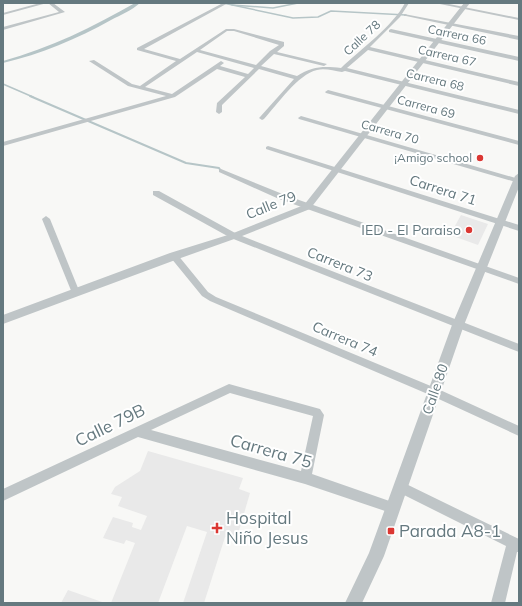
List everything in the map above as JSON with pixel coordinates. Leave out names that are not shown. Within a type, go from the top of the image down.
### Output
[{"type":"street","points":[[3,14],[45,3]]},
{"type":"street","points":[[4,28],[62,13],[62,11],[50,3]]},
{"type":"street","points":[[182,61],[139,49],[226,3]]},
{"type":"street","name":"Calle 78","points":[[345,69],[394,22],[407,7],[407,3]]},
{"type":"street","points":[[437,3],[466,5],[519,19]]},
{"type":"street","name":"Calle 79","points":[[3,320],[174,256],[234,236],[307,207],[466,5]]},
{"type":"street","points":[[406,15],[519,38]]},
{"type":"street","points":[[140,88],[198,51],[226,30],[282,43],[282,45],[272,52],[231,96],[219,104],[219,112]]},
{"type":"street","name":"Carrera 66","points":[[391,31],[519,59]]},
{"type":"street","name":"Carrera 67","points":[[370,50],[519,84]]},
{"type":"street","points":[[198,51],[298,78]]},
{"type":"street","name":"Carrera 68","points":[[272,52],[519,112]]},
{"type":"street","points":[[3,144],[173,96],[216,67],[226,58]]},
{"type":"street","points":[[92,61],[130,85],[173,96]]},
{"type":"street","points":[[262,118],[298,78],[309,70],[325,65]]},
{"type":"street","points":[[216,67],[249,76]]},
{"type":"street","name":"Carrera 69","points":[[328,92],[519,143]]},
{"type":"street","name":"Carrera 70","points":[[301,118],[518,179]]},
{"type":"street","name":"Carrera 71","points":[[268,148],[519,228]]},
{"type":"street","points":[[221,171],[307,207],[519,281]]},
{"type":"street","name":"Calle 80","points":[[353,603],[376,556],[402,488],[458,325],[518,179]]},
{"type":"street","name":"Carrera 73","points":[[156,193],[234,236],[519,348]]},
{"type":"street","points":[[46,220],[76,293]]},
{"type":"street","name":"Carrera 74","points":[[174,256],[205,294],[213,299],[434,392],[519,431]]},
{"type":"street","name":"Calle 79B","points":[[3,495],[225,388],[232,388],[316,412],[320,417],[305,478]]},
{"type":"street","name":"Carrera 75","points":[[136,430],[305,478],[394,508]]},
{"type":"street","points":[[402,488],[516,544],[498,603]]},
{"type":"shaded area","name":"IED - El Paraiso","points":[[461,215],[488,224],[478,245],[450,235]]},
{"type":"shaded area","name":"Hospital Niño Jesus","points":[[148,451],[243,478],[239,489],[250,493],[236,541],[225,537],[204,603],[183,603],[207,532],[187,526],[158,603],[111,603],[135,543],[126,540],[124,544],[103,538],[113,517],[133,523],[132,527],[141,530],[147,516],[118,506],[122,497],[111,494],[115,487],[140,471]]},
{"type":"shaded area","points":[[68,590],[105,603],[61,603]]},
{"type":"waterway","points":[[3,62],[56,45],[105,22],[138,3]]},
{"type":"waterway","points":[[223,3],[233,5]]},
{"type":"waterway","points":[[233,5],[273,8],[298,3]]},
{"type":"waterway","points":[[233,5],[293,18],[318,17],[331,11],[406,15]]},
{"type":"waterway","points":[[3,84],[33,97]]},
{"type":"waterway","points":[[30,96],[186,163],[219,168],[221,171]]},
{"type":"place","name":"¡Amigo school","points":[[480,158]]},
{"type":"place","name":"IED - El Paraiso","points":[[469,230]]},
{"type":"place","name":"Hospital Niño Jesus","points":[[217,528]]},
{"type":"place","name":"Parada A8-1","points":[[391,531]]}]
